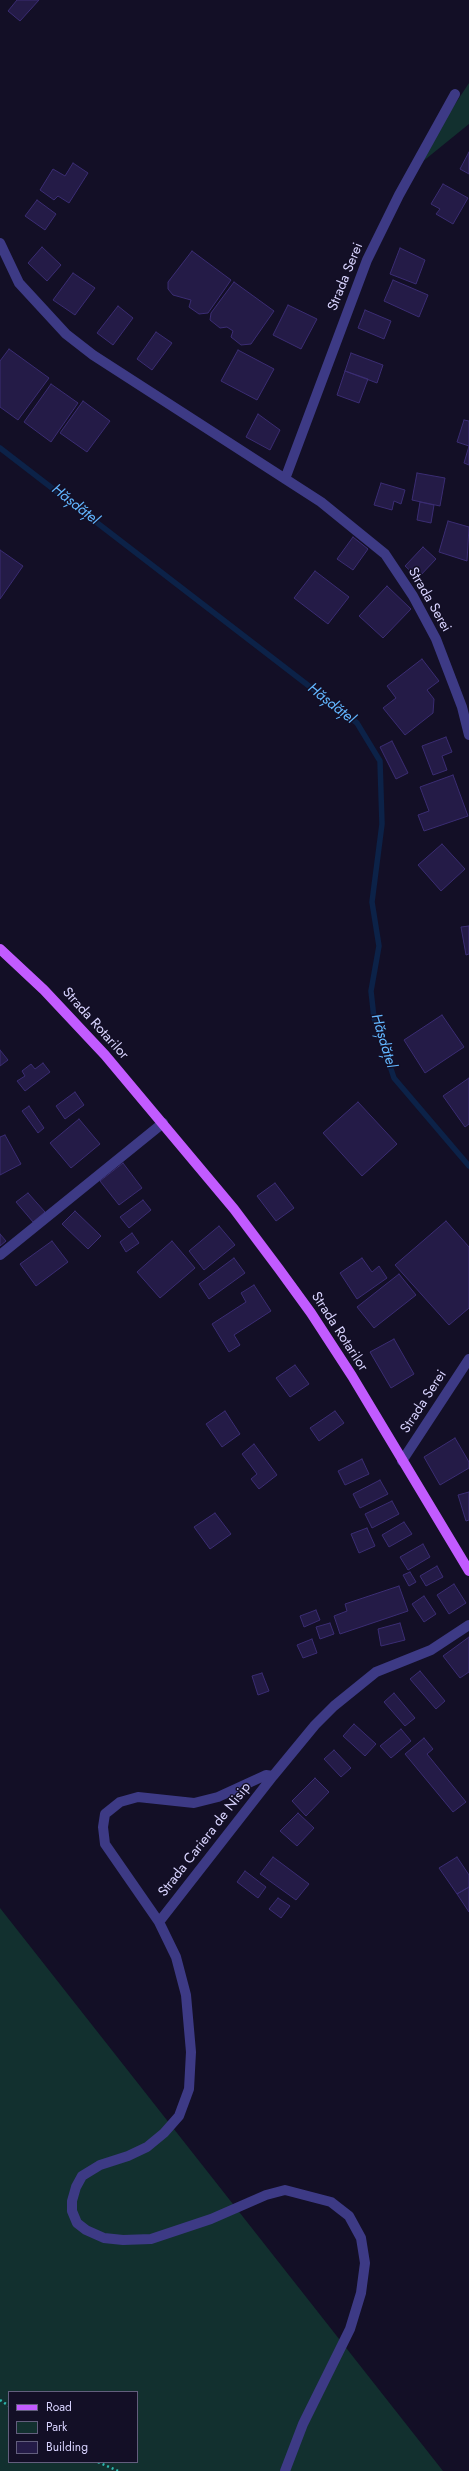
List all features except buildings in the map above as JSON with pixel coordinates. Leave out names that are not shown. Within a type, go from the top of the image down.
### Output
[{"type":"main road","name":"Strada Rotarilor","points":[[0,949],[63,1009],[163,1123],[234,1209],[311,1312],[469,1571]]},
{"type":"street","name":"Strada Serei","points":[[285,479],[367,260],[399,195],[455,94]]},
{"type":"street","name":"Strada Serei","points":[[0,243],[19,283],[66,334],[93,355],[321,502],[386,554],[413,596],[436,639],[462,707],[469,735]]},
{"type":"street","points":[[0,1255],[163,1123]]},
{"type":"street","name":"Strada Serei","points":[[402,1460],[469,1359]]},
{"type":"street","name":"Strada Cariera de Nisip","points":[[159,1922],[273,1776],[315,1725],[376,1672],[431,1650],[469,1625]]},
{"type":"street","name":"Strada Cariera de Nisip","points":[[273,1776],[266,1775],[218,1797],[194,1803],[138,1797],[120,1802],[105,1814],[102,1827],[105,1844],[159,1922],[176,1957],[186,1996],[191,2052],[189,2089],[179,2116],[164,2133],[147,2147],[100,2165],[82,2176],[76,2187],[72,2201],[72,2211],[77,2223],[86,2230],[104,2238],[123,2240],[151,2239],[211,2219],[266,2195],[285,2190],[330,2202],[349,2216],[361,2238],[365,2264],[361,2293],[350,2329],[303,2424],[284,2471]]},
{"type":"path","points":[[100,2463],[118,2471]]},
{"type":"green space","points":[[469,83],[469,124],[411,171]]},
{"type":"green space","points":[[0,1908],[443,2471],[0,2471]]},
{"type":"waterway","name":"Hășdățel","points":[[0,448],[357,723],[380,761],[382,824],[372,902],[379,946],[371,991],[374,1018],[394,1078],[469,1166]]}]
